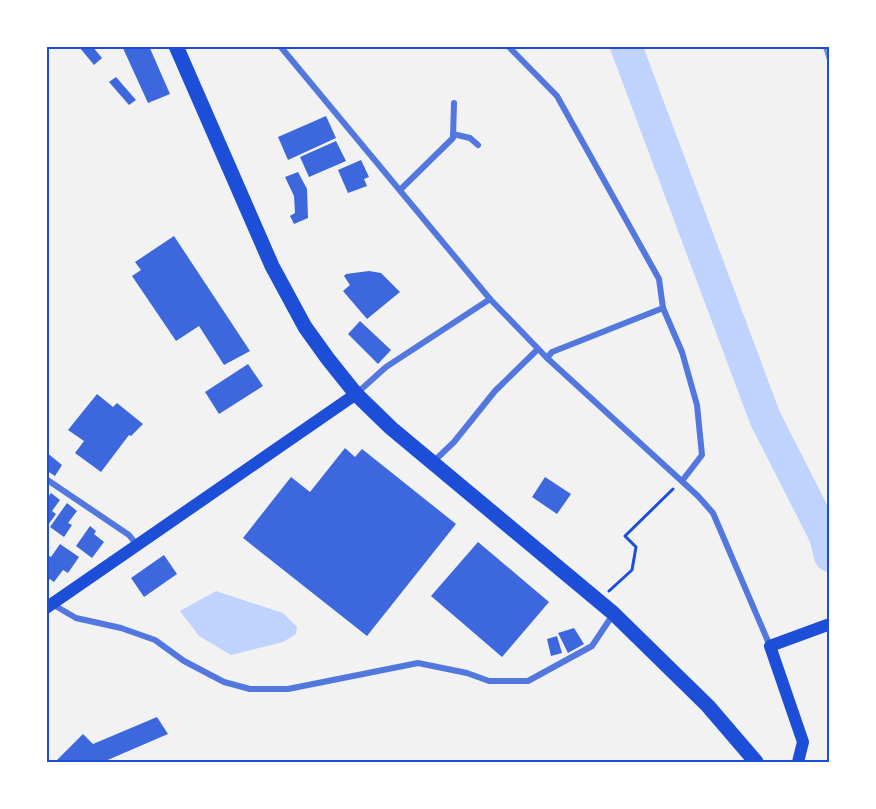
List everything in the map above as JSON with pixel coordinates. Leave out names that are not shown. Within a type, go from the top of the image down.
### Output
[{"type":"main road","points":[[176,46],[234,183],[289,301],[310,335],[356,394],[432,464],[599,600],[708,706],[756,762]]},
{"type":"main road","points":[[49,606],[356,394]]},
{"type":"main road","points":[[798,762],[803,742],[770,646],[830,624]]},
{"type":"street","points":[[280,46],[490,299],[547,358],[682,481],[713,513],[770,646]]},
{"type":"street","points":[[508,46],[557,96],[659,279],[663,308],[681,352],[697,405],[701,434],[702,455],[682,481]]},
{"type":"street","points":[[400,190],[453,138],[454,103]]},
{"type":"street","points":[[453,134],[470,138],[478,145]]},
{"type":"street","points":[[356,394],[386,367],[490,299]]},
{"type":"street","points":[[547,358],[552,352],[663,308]]},
{"type":"street","points":[[432,464],[454,442],[495,391],[538,349]]},
{"type":"street","points":[[46,479],[129,535],[138,546]]},
{"type":"street","points":[[49,606],[76,618],[121,628],[155,640],[184,661],[224,682],[260,689],[288,689],[418,663],[467,673],[489,681],[528,681],[592,646],[609,624],[613,613]]},
{"type":"path","points":[[599,600],[632,570],[636,547],[625,536],[682,481]]},
{"type":"water","points":[[216,591],[283,613],[297,627],[296,634],[283,642],[231,655],[199,636],[180,611]]},
{"type":"building","points":[[92,46],[102,58],[94,65],[80,48]]},
{"type":"building","points":[[122,46],[149,46],[170,94],[148,103]]},
{"type":"building","points":[[116,77],[136,100],[129,105],[109,82]]},
{"type":"building","points":[[326,116],[336,138],[288,160],[278,137]]},
{"type":"building","points":[[336,141],[346,161],[309,177],[300,157]]},
{"type":"building","points":[[361,160],[369,177],[364,179],[367,186],[348,193],[338,170]]},
{"type":"building","points":[[298,172],[307,189],[308,218],[294,224],[290,216],[295,213],[294,196],[285,177]]},
{"type":"building","points":[[174,236],[250,351],[224,365],[199,326],[176,341],[132,276],[141,270],[135,262]]},
{"type":"building","points":[[369,271],[381,273],[400,292],[367,319],[343,291],[350,285],[344,276],[346,274]]},
{"type":"building","points":[[360,321],[391,350],[378,364],[348,334]]},
{"type":"building","points":[[248,364],[263,386],[219,414],[205,392]]},
{"type":"building","points":[[97,394],[113,407],[117,403],[143,424],[131,436],[129,435],[101,472],[75,453],[84,441],[68,430]]},
{"type":"building","points":[[345,448],[355,457],[362,449],[456,524],[367,636],[243,538],[291,477],[310,492]]},
{"type":"building","points":[[46,452],[62,465],[55,476],[46,470]]},
{"type":"building","points":[[545,477],[571,494],[557,514],[532,497]]},
{"type":"building","points":[[51,493],[60,500],[52,511],[56,514],[48,525],[46,500]]},
{"type":"building","points":[[67,503],[77,511],[68,523],[72,525],[64,537],[50,527]]},
{"type":"building","points":[[90,526],[96,531],[94,534],[104,542],[92,558],[76,546]]},
{"type":"building","points":[[478,542],[549,602],[502,657],[431,596]]},
{"type":"building","points":[[60,544],[79,557],[68,573],[63,570],[54,582],[50,579],[46,583],[46,554],[51,557]]},
{"type":"building","points":[[164,555],[177,574],[144,597],[131,578]]},
{"type":"building","points":[[574,628],[584,644],[568,653],[558,633]]},
{"type":"building","points":[[557,636],[562,653],[551,656],[547,639]]},
{"type":"building","points":[[157,717],[168,734],[103,762],[55,762],[83,734],[93,744]]},
{"type":"waterway","points":[[626,46],[765,418],[825,536],[830,556]]},
{"type":"railway","points":[[825,46],[830,62]]}]
